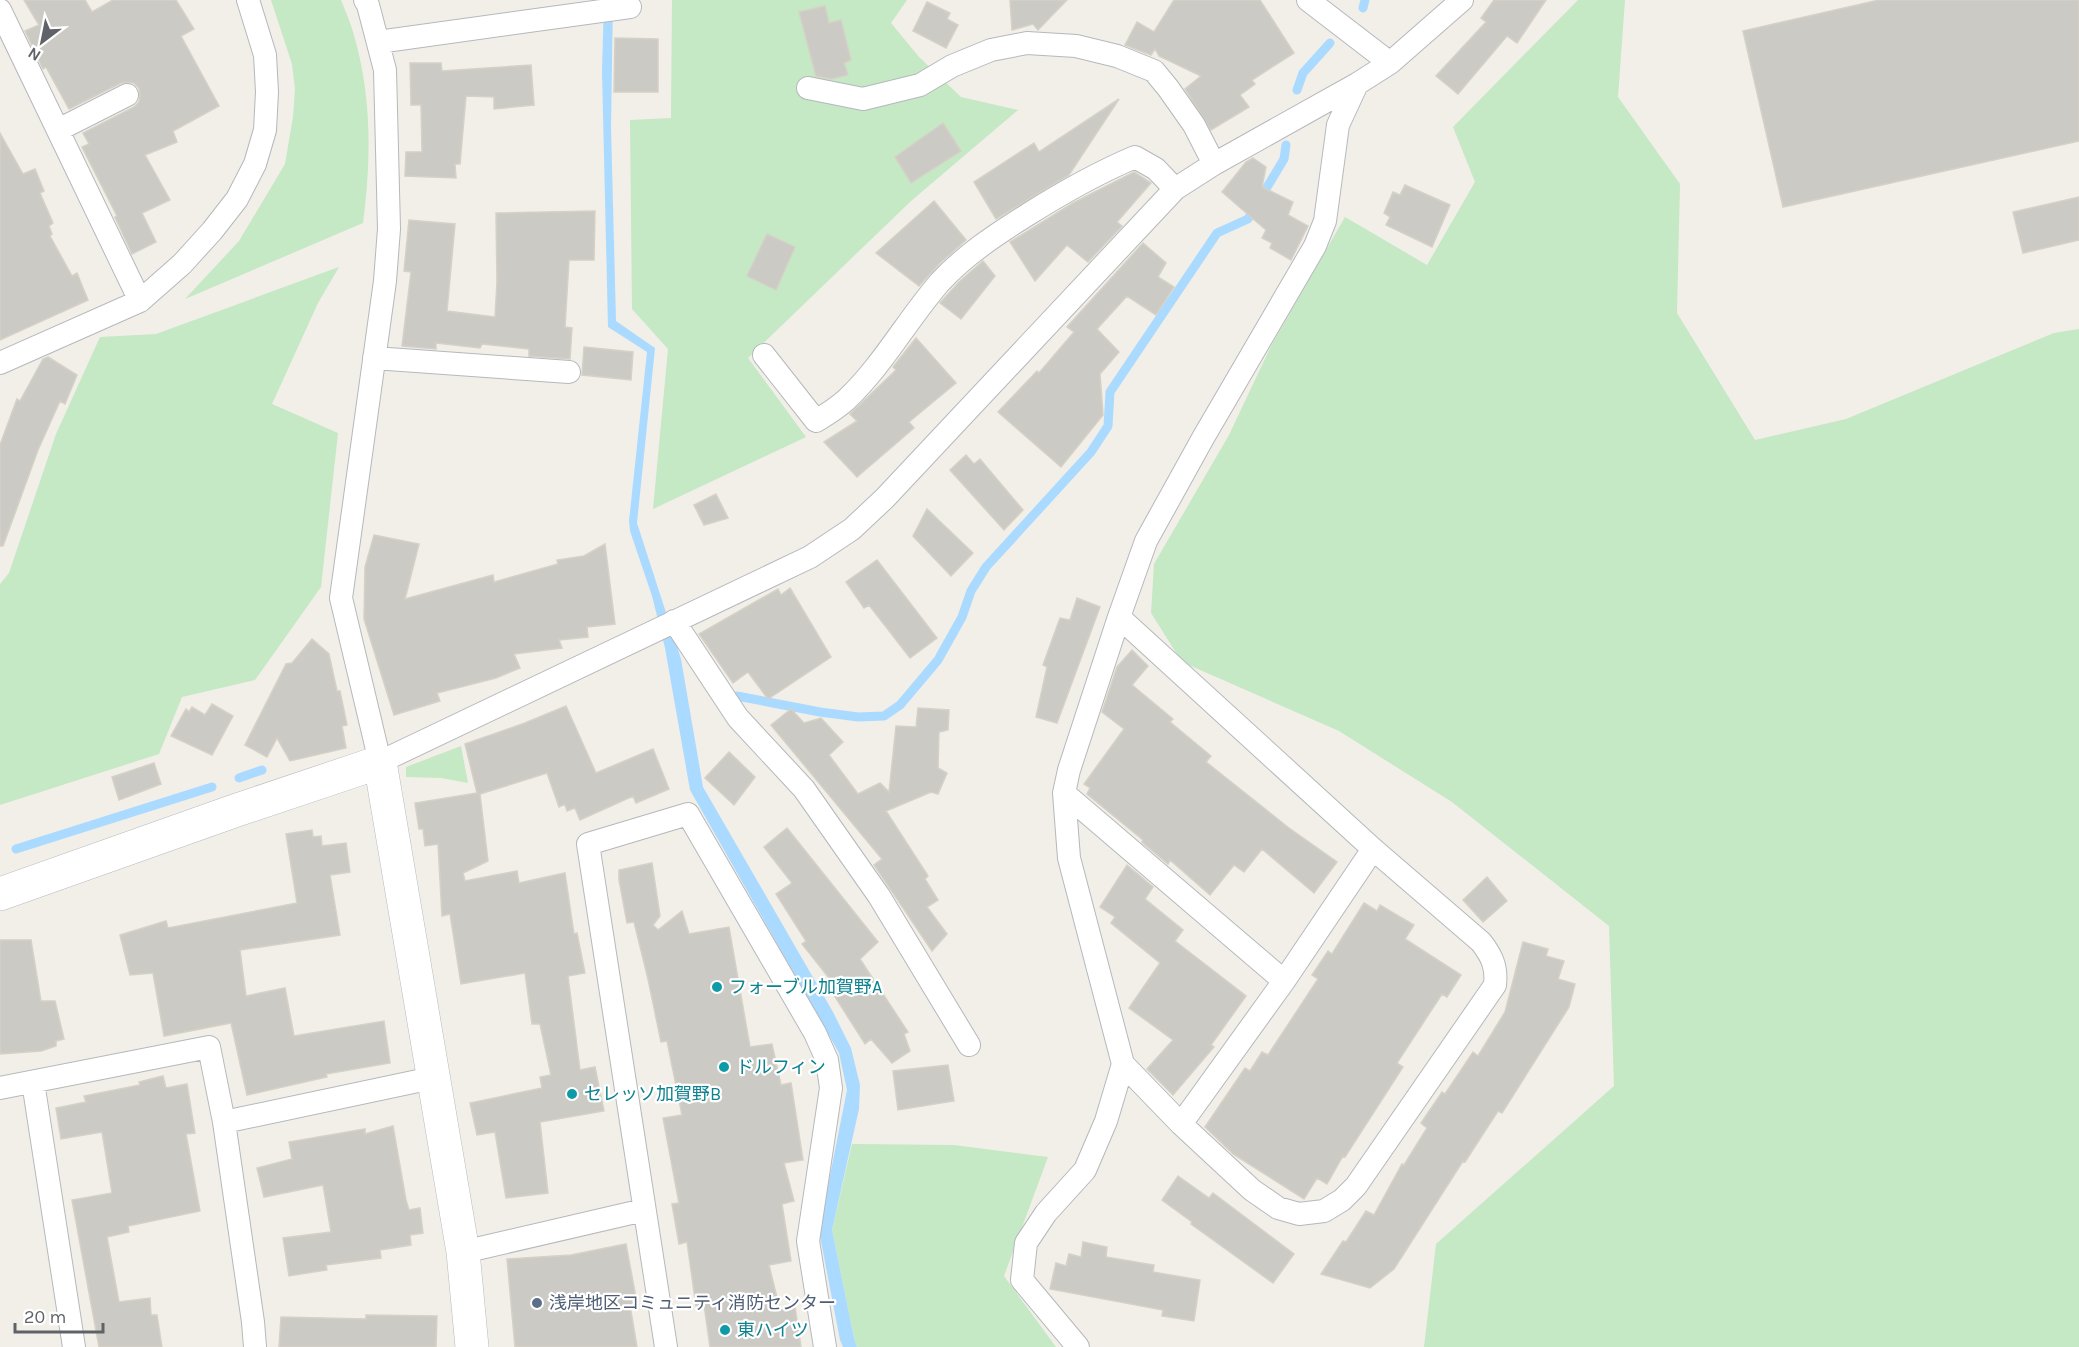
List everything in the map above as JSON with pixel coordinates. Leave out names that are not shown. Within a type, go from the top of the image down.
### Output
[{"type":"street","points":[[0,363],[140,301],[182,264],[237,199],[255,164],[265,130],[267,92],[265,55],[248,0]]},
{"type":"street","points":[[365,0],[385,70],[389,229],[385,281],[341,598],[380,762],[463,1252],[472,1347]]},
{"type":"street","points":[[1308,0],[1390,63]]},
{"type":"street","points":[[0,894],[380,762],[810,557],[852,529],[885,498],[1175,189],[1214,164],[1358,84],[1390,63],[1462,0]]},
{"type":"street","points":[[378,42],[630,7]]},
{"type":"street","points":[[0,12],[140,301]]},
{"type":"street","points":[[808,88],[863,99],[920,85],[952,66],[991,50],[1028,43],[1077,46],[1117,56],[1154,71],[1194,126],[1214,164]]},
{"type":"street","points":[[1119,617],[1373,849],[1481,942],[1491,956],[1496,973],[1495,985],[1356,1186],[1342,1200],[1324,1211],[1299,1214],[1278,1208],[1252,1190],[1181,1124],[1123,1064],[1069,858],[1064,793],[1069,770],[1119,617],[1146,541],[1315,246],[1325,221],[1338,125],[1358,84]]},
{"type":"street","points":[[58,130],[127,95]]},
{"type":"street","points":[[764,356],[816,421],[845,401],[867,378],[941,281],[977,248],[1009,226],[1100,171],[1135,157],[1156,170],[1175,189]]},
{"type":"street","points":[[374,358],[569,372]]},
{"type":"street","points":[[674,621],[738,718],[804,789],[865,877],[969,1045]]},
{"type":"street","points":[[1064,793],[1284,981]]},
{"type":"street","points":[[666,1347],[588,844],[688,814],[815,1033],[827,1060],[831,1088],[808,1241],[825,1347]]},
{"type":"street","points":[[1181,1124],[1284,981],[1373,849]]},
{"type":"street","points":[[0,1088],[209,1047],[224,1122],[255,1347]]},
{"type":"street","points":[[1078,1347],[1022,1280],[1026,1243],[1047,1213],[1085,1170],[1106,1121],[1123,1064]]},
{"type":"street","points":[[224,1122],[432,1078]]},
{"type":"street","points":[[33,1082],[74,1347]]},
{"type":"street","points":[[463,1252],[644,1210]]},
{"type":"green space","points":[[271,0],[341,0],[352,29],[365,85],[368,177],[363,223],[185,299],[239,241],[285,164],[295,89],[292,64]]},
{"type":"green space","points":[[672,0],[907,0],[891,23],[919,57],[961,97],[1018,110],[911,201],[748,358],[806,437],[653,509],[668,349],[632,309],[630,120],[671,118]]},
{"type":"green space","points":[[1578,0],[1625,0],[1618,97],[1680,184],[1677,313],[1755,440],[1846,419],[2054,333],[2079,329],[2079,1347],[1424,1347],[1436,1244],[1614,1086],[1609,926],[1452,802],[1339,731],[1182,662],[1151,613],[1154,564],[1229,435],[1271,346],[1345,217],[1427,265],[1475,182],[1453,127]]},
{"type":"green space","points":[[339,267],[318,303],[272,404],[338,433],[321,587],[255,680],[182,697],[159,754],[0,805],[0,584],[9,573],[56,434],[100,337],[156,334]]},
{"type":"green space","points":[[461,746],[468,783],[441,778],[406,777],[406,767]]},
{"type":"green space","points":[[852,1144],[954,1145],[1048,1157],[1004,1276],[1056,1347],[857,1347],[832,1230]]},
{"type":"water","points":[[604,0],[613,0],[611,127],[616,321],[655,348],[637,523],[681,659],[703,787],[833,1012],[851,1048],[860,1085],[859,1109],[832,1230],[857,1347],[843,1347],[840,1340],[819,1231],[847,1090],[839,1053],[690,790],[665,648],[652,596],[630,531],[629,521],[647,352],[608,327],[602,71]]},
{"type":"building","points":[[24,0],[85,0],[92,12],[113,0],[176,0],[194,29],[181,36],[219,106],[173,131],[177,142],[145,155],[170,200],[142,213],[156,242],[132,254],[115,217],[117,216],[82,147],[89,144],[83,133],[134,107],[139,102],[139,88],[134,83],[121,83],[69,109],[46,67],[43,69],[25,31],[39,25]]},
{"type":"building","points":[[1010,0],[1067,0],[1038,30],[1033,24],[1012,30]]},
{"type":"building","points":[[1174,0],[1260,0],[1294,53],[1252,80],[1255,84],[1240,95],[1249,107],[1211,130],[1185,89],[1201,76],[1159,56],[1155,49],[1151,55],[1125,45],[1137,22],[1154,32]]},
{"type":"building","points":[[1494,0],[1546,0],[1517,43],[1507,36],[1458,94],[1436,76],[1486,22],[1481,18]]},
{"type":"building","points":[[1879,0],[2079,0],[2079,141],[1783,207],[1743,31]]},
{"type":"building","points":[[927,2],[950,13],[947,19],[958,25],[946,48],[913,31]]},
{"type":"building","points":[[825,6],[829,23],[841,20],[851,60],[844,63],[848,75],[831,79],[816,76],[799,12]]},
{"type":"building","points":[[615,38],[658,39],[658,92],[614,92]]},
{"type":"building","points":[[410,63],[441,63],[442,71],[531,65],[534,105],[494,109],[494,97],[466,96],[460,164],[455,164],[456,178],[405,176],[406,152],[422,152],[421,105],[411,105]]},
{"type":"building","points":[[1119,99],[1069,175],[996,219],[974,182],[1034,143],[1039,152]]},
{"type":"building","points":[[943,123],[961,151],[911,183],[895,157]]},
{"type":"building","points":[[0,133],[23,174],[35,169],[44,191],[40,193],[53,223],[49,226],[52,234],[50,236],[72,276],[77,273],[88,300],[0,340]]},
{"type":"building","points":[[1253,158],[1266,167],[1262,187],[1293,202],[1288,215],[1308,226],[1291,260],[1270,248],[1272,243],[1262,238],[1266,230],[1222,192],[1246,162]]},
{"type":"building","points":[[1134,172],[1151,183],[1117,222],[1122,226],[1088,262],[1067,245],[1035,281],[1010,242],[1073,203]]},
{"type":"building","points":[[1405,185],[1450,205],[1432,247],[1386,225],[1390,217],[1384,213],[1393,192],[1400,195]]},
{"type":"building","points":[[2079,197],[2079,240],[2023,253],[2013,212]]},
{"type":"building","points":[[934,201],[966,240],[919,286],[876,253]]},
{"type":"building","points":[[595,211],[594,260],[569,260],[565,327],[572,328],[570,359],[529,356],[529,349],[482,344],[480,348],[436,343],[436,349],[402,346],[411,272],[404,271],[409,220],[455,224],[447,311],[495,317],[496,213]]},
{"type":"building","points":[[767,234],[795,247],[776,290],[747,276]]},
{"type":"building","points":[[1143,243],[1166,263],[1158,277],[1174,287],[1156,315],[1127,296],[1097,329],[1119,352],[1100,374],[1103,415],[1061,467],[998,412],[1037,371],[1039,373],[1074,332],[1067,327]]},
{"type":"building","points":[[983,261],[995,276],[961,319],[940,303]]},
{"type":"building","points":[[916,338],[956,383],[909,422],[914,428],[857,477],[824,442],[857,421],[850,414],[896,370],[893,367]]},
{"type":"building","points":[[584,347],[633,352],[631,380],[582,375]]},
{"type":"building","points":[[48,357],[77,375],[65,404],[60,401],[38,450],[3,546],[0,546],[0,445],[17,399],[20,401],[43,359]]},
{"type":"building","points":[[966,455],[974,464],[980,459],[1023,510],[1004,530],[950,470]]},
{"type":"building","points":[[716,494],[728,518],[704,525],[694,505]]},
{"type":"building","points":[[927,509],[973,553],[951,576],[913,536]]},
{"type":"building","points":[[374,535],[419,544],[405,599],[493,575],[494,582],[558,564],[557,560],[584,556],[605,544],[615,624],[587,627],[588,637],[559,640],[562,648],[514,654],[520,668],[496,678],[437,693],[440,701],[394,715],[364,619],[365,567]]},
{"type":"building","points":[[877,560],[937,638],[910,658],[869,605],[864,608],[846,582]]},
{"type":"building","points":[[790,588],[831,657],[768,699],[748,672],[733,683],[699,634],[778,589],[781,595]]},
{"type":"building","points":[[1077,598],[1100,607],[1057,723],[1036,717],[1047,667],[1043,665],[1060,618],[1070,620]]},
{"type":"building","points":[[312,639],[329,654],[347,725],[342,726],[346,748],[290,761],[277,738],[267,757],[245,745],[286,664],[292,663]]},
{"type":"building","points":[[1132,650],[1148,666],[1132,685],[1173,719],[1170,722],[1211,756],[1206,762],[1289,828],[1337,862],[1314,893],[1262,849],[1244,872],[1234,865],[1210,895],[1170,860],[1168,864],[1142,842],[1143,840],[1087,794],[1090,788],[1084,784],[1124,729],[1102,712],[1117,667]]},
{"type":"building","points":[[212,704],[233,716],[212,755],[171,736],[186,709],[189,712],[192,707],[205,715]]},
{"type":"building","points":[[566,706],[596,773],[653,749],[669,789],[636,803],[633,796],[580,820],[575,808],[567,811],[565,804],[559,807],[547,773],[480,794],[488,861],[463,873],[465,881],[517,871],[519,883],[565,873],[574,934],[577,933],[585,973],[568,976],[580,1070],[595,1067],[604,1111],[540,1122],[548,1193],[506,1198],[495,1132],[477,1135],[470,1103],[542,1088],[540,1077],[551,1075],[540,1024],[532,1024],[525,973],[461,984],[450,914],[442,916],[438,844],[425,846],[423,829],[419,829],[415,803],[477,793],[465,744]]},
{"type":"building","points":[[918,708],[949,710],[948,730],[939,732],[938,768],[947,773],[938,794],[931,792],[886,811],[928,876],[925,879],[938,900],[927,907],[947,934],[932,951],[874,865],[882,859],[771,725],[791,709],[804,723],[821,718],[843,742],[829,755],[858,794],[880,783],[889,792],[896,726],[916,727]]},
{"type":"building","points":[[729,752],[755,777],[734,805],[705,778]]},
{"type":"building","points":[[154,763],[161,784],[119,800],[112,777]]},
{"type":"building","points":[[787,828],[878,942],[860,959],[908,1032],[904,1034],[910,1051],[892,1063],[871,1039],[865,1044],[832,992],[837,988],[802,944],[806,941],[776,894],[792,883],[764,847]]},
{"type":"building","points":[[312,830],[313,837],[321,836],[322,846],[346,843],[350,872],[330,875],[340,935],[240,950],[246,996],[285,988],[294,1036],[384,1021],[390,1063],[326,1074],[327,1077],[247,1095],[231,1023],[164,1036],[153,973],[130,975],[120,935],[166,921],[168,928],[297,903],[286,834]]},
{"type":"building","points":[[652,863],[660,916],[653,925],[658,930],[682,911],[689,934],[729,927],[750,1047],[772,1044],[781,1085],[791,1083],[803,1160],[784,1163],[794,1201],[782,1204],[791,1261],[769,1265],[780,1310],[795,1307],[801,1347],[710,1347],[704,1305],[696,1306],[687,1242],[679,1244],[672,1204],[679,1203],[663,1118],[682,1115],[667,1041],[661,1042],[634,922],[627,923],[619,880],[619,870]]},
{"type":"building","points":[[1127,865],[1153,887],[1145,899],[1183,930],[1175,941],[1246,996],[1211,1045],[1214,1047],[1173,1095],[1147,1069],[1173,1040],[1129,1008],[1160,963],[1111,923],[1115,917],[1100,907]]},
{"type":"building","points":[[1487,877],[1507,901],[1483,922],[1463,900]]},
{"type":"building","points":[[1364,903],[1377,911],[1380,905],[1414,925],[1405,939],[1461,975],[1447,997],[1442,994],[1397,1063],[1403,1067],[1345,1157],[1343,1156],[1327,1184],[1317,1178],[1304,1199],[1233,1154],[1205,1127],[1245,1068],[1250,1071],[1262,1052],[1268,1055],[1318,979],[1312,975],[1328,951],[1332,954]]},
{"type":"building","points":[[0,940],[31,940],[41,1001],[55,1001],[64,1039],[56,1041],[56,1046],[41,1051],[0,1054]]},
{"type":"building","points":[[1523,942],[1548,949],[1546,956],[1564,961],[1558,979],[1575,984],[1569,1007],[1502,1113],[1498,1111],[1465,1162],[1463,1161],[1394,1269],[1370,1288],[1321,1274],[1366,1211],[1374,1215],[1402,1164],[1404,1165],[1427,1128],[1421,1123],[1442,1092],[1445,1094],[1473,1052],[1478,1056],[1505,1012]]},
{"type":"building","points":[[948,1065],[954,1101],[898,1110],[893,1071]]},
{"type":"building","points":[[163,1076],[166,1088],[187,1084],[195,1133],[186,1134],[200,1211],[128,1226],[129,1232],[107,1237],[119,1302],[150,1298],[151,1315],[157,1315],[162,1347],[99,1347],[72,1200],[112,1193],[102,1132],[61,1139],[56,1108],[86,1102],[84,1096],[140,1085],[139,1082]]},
{"type":"building","points":[[393,1126],[406,1200],[409,1210],[420,1208],[423,1233],[410,1235],[411,1245],[380,1250],[381,1258],[326,1265],[327,1270],[289,1276],[283,1238],[331,1232],[323,1185],[264,1197],[257,1168],[292,1159],[289,1142],[365,1129],[365,1134]]},
{"type":"building","points":[[1178,1176],[1209,1198],[1213,1193],[1294,1254],[1273,1283],[1191,1224],[1192,1222],[1162,1200]]},
{"type":"building","points":[[1083,1242],[1107,1247],[1106,1257],[1154,1265],[1153,1272],[1200,1280],[1194,1321],[1162,1316],[1163,1310],[1050,1289],[1056,1263],[1066,1266],[1069,1254],[1081,1257]]},
{"type":"building","points":[[626,1244],[637,1303],[630,1305],[637,1347],[515,1347],[507,1259],[571,1255]]},
{"type":"building","points":[[366,1315],[437,1316],[436,1347],[279,1347],[281,1317],[366,1319]]},
{"type":"waterway","points":[[1363,8],[1365,0]]},
{"type":"waterway","points":[[1297,90],[1303,73],[1330,43]]},
{"type":"waterway","points":[[737,696],[858,717],[884,716],[900,705],[938,660],[962,617],[971,591],[986,567],[1091,452],[1108,426],[1110,392],[1217,233],[1248,219],[1284,159],[1286,145]]},
{"type":"waterway","points":[[239,778],[262,770]]},
{"type":"waterway","points":[[16,849],[212,787]]},
{"type":"place","name":"フォーブル加賀野A","points":[[717,987]]},
{"type":"place","name":"ドルフィン","points":[[724,1067]]},
{"type":"place","name":"セレッソ加賀野B","points":[[572,1094]]},
{"type":"place","name":"浅岸地区コミュニティ消防センター","points":[[537,1303]]},
{"type":"place","name":"東ハイツ","points":[[725,1330]]}]
